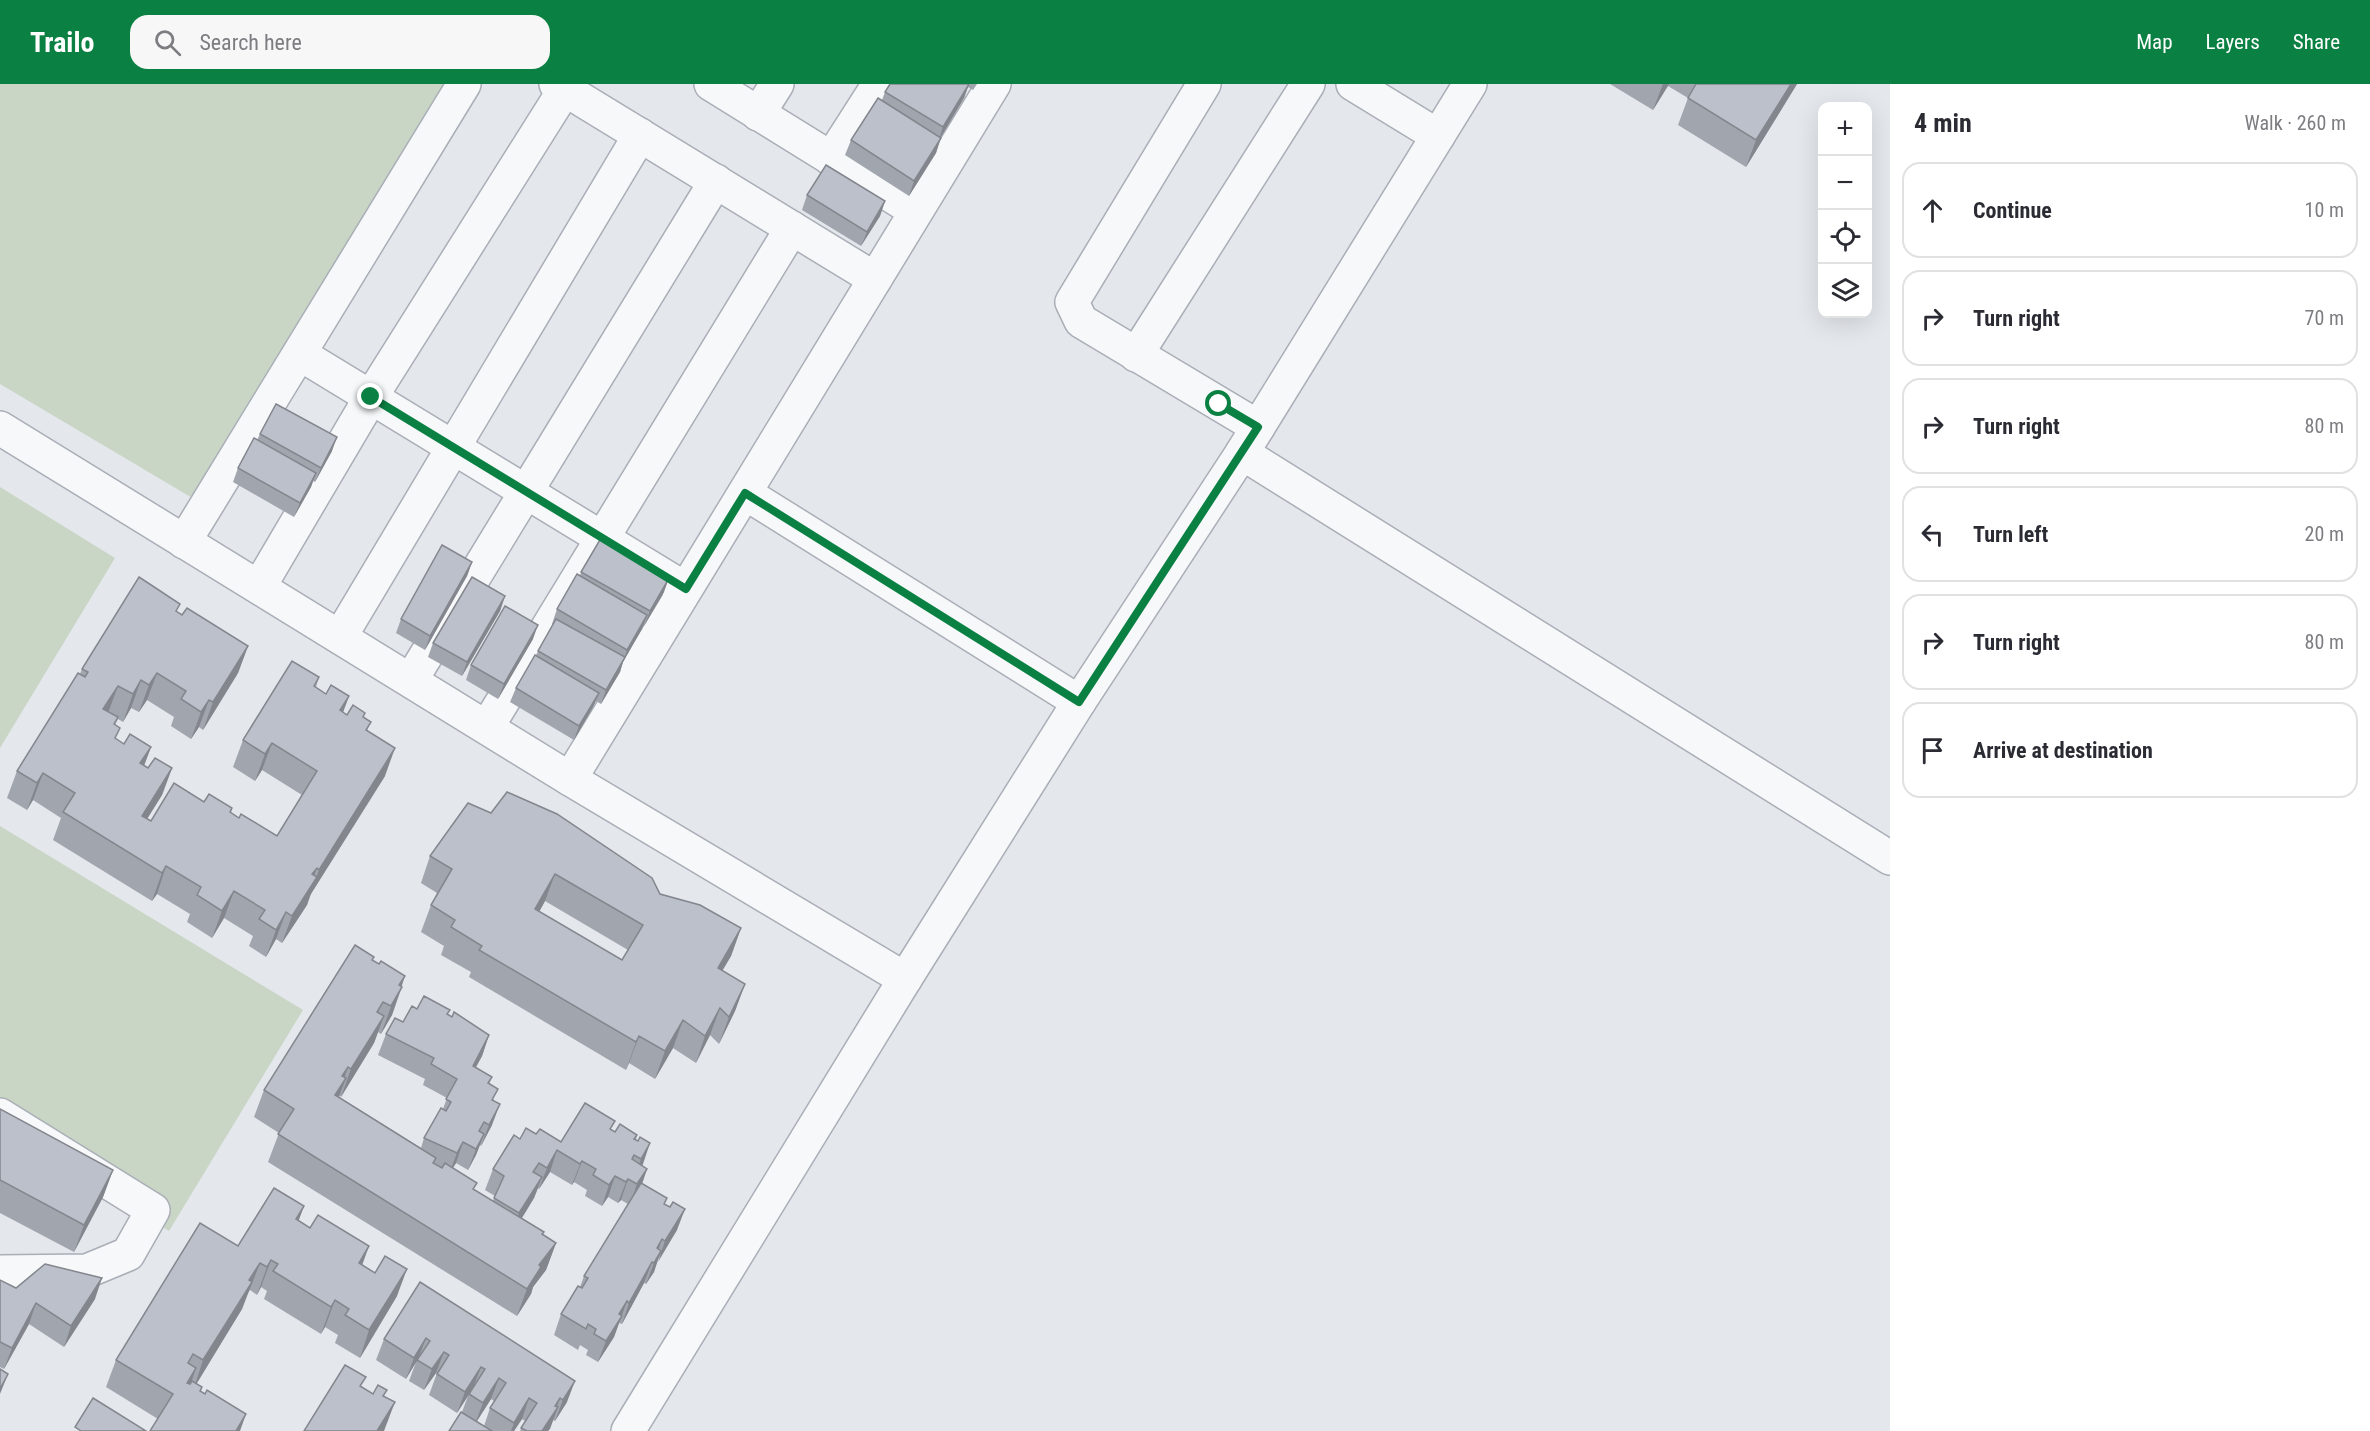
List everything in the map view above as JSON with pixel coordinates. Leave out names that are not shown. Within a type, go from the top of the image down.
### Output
[{"type":"street","points":[[184,542],[464,84]]},
{"type":"street","points":[[711,84],[916,211]]},
{"type":"street","points":[[758,114],[777,84]]},
{"type":"street","points":[[831,159],[879,84]]},
{"type":"street","points":[[570,779],[994,84]]},
{"type":"street","points":[[1204,84],[1072,302],[1082,321],[1136,355],[1250,440],[1890,858]]},
{"type":"street","points":[[1136,355],[1308,84]]},
{"type":"street","points":[[1353,84],[1438,136]]},
{"type":"street","points":[[628,1431],[905,979],[1079,702],[1250,440],[1470,84]]},
{"type":"street","points":[[259,587],[371,397],[560,87],[875,279]]},
{"type":"street","points":[[340,638],[640,135]]},
{"type":"street","points":[[411,680],[716,182]]},
{"type":"street","points":[[487,727],[792,228]]},
{"type":"street","points":[[300,354],[686,589]]},
{"type":"street","points":[[0,428],[570,779],[905,979]]},
{"type":"street","points":[[745,493],[1079,702]]},
{"type":"street","points":[[0,1115],[153,1210],[128,1254],[87,1271],[0,1272]]},
{"type":"green space","points":[[0,84],[448,84],[194,499],[0,384]]},
{"type":"green space","points":[[0,487],[115,558],[0,748]]},
{"type":"green space","points":[[0,826],[303,1010],[169,1231],[0,1126]]},
{"type":"building","points":[[890,84],[969,84],[943,127],[885,92]]},
{"type":"building","points":[[1696,84],[1791,84],[1756,140],[1688,98]]},
{"type":"building","points":[[878,98],[941,138],[914,181],[851,140]]},
{"type":"building","points":[[826,165],[885,201],[867,232],[807,195]]},
{"type":"building","points":[[276,404],[337,437],[321,468],[260,434]]},
{"type":"building","points":[[254,438],[316,473],[300,503],[238,468]]},
{"type":"building","points":[[601,538],[669,578],[650,611],[581,572]]},
{"type":"building","points":[[442,545],[472,562],[430,636],[401,619]]},
{"type":"building","points":[[577,574],[647,615],[627,650],[557,609]]},
{"type":"building","points":[[139,577],[180,604],[176,611],[182,615],[187,608],[248,646],[213,702],[209,700],[201,712],[181,699],[186,691],[157,673],[149,685],[141,680],[133,694],[118,686],[103,709],[118,717],[114,724],[120,728],[115,738],[124,744],[130,734],[151,747],[140,763],[148,768],[155,758],[172,768],[142,816],[151,821],[174,783],[204,802],[209,794],[232,808],[230,812],[239,818],[241,814],[277,836],[317,771],[272,743],[265,754],[243,740],[292,661],[319,677],[314,686],[326,694],[331,685],[349,696],[340,710],[347,715],[353,705],[365,713],[363,717],[371,722],[366,730],[395,748],[319,870],[317,868],[312,874],[317,877],[292,916],[286,912],[276,930],[259,919],[265,910],[234,891],[222,911],[197,895],[201,887],[166,866],[162,873],[63,812],[75,793],[43,773],[37,783],[17,771],[78,673],[85,677],[88,672],[82,669]]},
{"type":"building","points":[[472,577],[505,596],[467,662],[433,643]]},
{"type":"building","points":[[505,606],[538,625],[504,684],[471,665]]},
{"type":"building","points":[[556,619],[625,657],[606,690],[538,651]]},
{"type":"building","points":[[535,655],[599,693],[579,726],[516,688]]},
{"type":"building","points":[[507,792],[557,814],[652,878],[660,894],[700,905],[741,928],[718,968],[745,984],[729,1017],[720,1008],[705,1036],[683,1020],[665,1051],[639,1036],[636,1042],[479,950],[482,946],[451,927],[455,920],[431,905],[452,869],[430,856],[468,803],[491,813]],"holes":[[[555,874],[643,925],[622,960],[535,909]]]},
{"type":"building","points":[[355,945],[374,957],[372,960],[379,964],[381,961],[405,976],[399,985],[402,987],[391,1006],[383,1002],[377,1012],[384,1016],[351,1069],[348,1067],[342,1076],[346,1078],[335,1095],[436,1158],[433,1163],[442,1168],[445,1163],[477,1183],[473,1189],[544,1232],[542,1234],[556,1243],[539,1265],[541,1267],[527,1289],[278,1134],[294,1109],[264,1090]]},
{"type":"building","points":[[424,996],[450,1010],[447,1014],[452,1017],[454,1012],[489,1035],[473,1066],[492,1077],[488,1083],[498,1089],[492,1100],[500,1104],[489,1125],[484,1122],[479,1131],[484,1134],[476,1149],[463,1142],[457,1153],[424,1138],[441,1108],[446,1111],[451,1102],[446,1099],[457,1079],[431,1064],[434,1058],[386,1034],[395,1018],[403,1022],[412,1006],[417,1009]]},
{"type":"building","points":[[585,1103],[615,1121],[610,1129],[615,1132],[620,1124],[637,1135],[634,1139],[638,1141],[640,1137],[650,1143],[641,1159],[634,1155],[632,1159],[647,1169],[637,1184],[628,1179],[626,1182],[615,1176],[609,1185],[593,1175],[596,1169],[582,1161],[580,1164],[557,1150],[547,1168],[539,1163],[533,1172],[542,1177],[519,1213],[494,1198],[504,1176],[493,1169],[514,1135],[520,1139],[526,1128],[536,1134],[540,1129],[561,1142]]},
{"type":"building","points":[[0,1109],[113,1170],[84,1225],[0,1180]]},
{"type":"building","points":[[641,1183],[667,1198],[664,1204],[670,1207],[673,1202],[685,1209],[665,1241],[662,1239],[657,1248],[661,1251],[654,1263],[652,1262],[629,1303],[627,1301],[619,1314],[622,1316],[606,1341],[594,1334],[596,1329],[588,1324],[586,1329],[561,1314],[578,1286],[582,1288],[588,1278],[584,1276]]},
{"type":"building","points":[[274,1188],[304,1206],[296,1219],[310,1228],[318,1215],[369,1246],[359,1263],[375,1273],[385,1256],[407,1269],[369,1330],[345,1315],[349,1309],[335,1300],[331,1307],[273,1271],[278,1264],[271,1260],[267,1267],[260,1263],[249,1280],[252,1282],[203,1360],[193,1354],[188,1363],[196,1368],[187,1383],[190,1384],[192,1381],[202,1387],[200,1391],[205,1394],[207,1390],[246,1414],[236,1431],[150,1431],[173,1394],[116,1360],[200,1223],[238,1246]]},
{"type":"building","points":[[45,1264],[102,1278],[71,1326],[36,1303],[12,1348],[0,1342],[0,1280],[16,1288]]},
{"type":"building","points":[[420,1282],[575,1381],[563,1400],[560,1398],[555,1406],[558,1407],[542,1431],[527,1431],[521,1428],[537,1403],[529,1398],[514,1423],[490,1408],[506,1383],[499,1378],[483,1403],[469,1394],[485,1369],[481,1367],[465,1392],[437,1374],[449,1355],[444,1352],[432,1369],[417,1360],[430,1341],[426,1338],[414,1358],[384,1339]]},
{"type":"building","points":[[345,1365],[366,1377],[360,1386],[373,1394],[378,1385],[387,1390],[383,1396],[395,1402],[377,1431],[304,1431]]},
{"type":"building","points":[[0,1369],[8,1374],[0,1389]]},
{"type":"building","points":[[93,1398],[146,1431],[81,1431],[75,1427]]},
{"type":"building","points":[[461,1412],[492,1431],[449,1431]]},
{"type":"route","points":[[371,397],[686,589],[745,493],[1079,702],[1258,427],[1219,404]]}]
